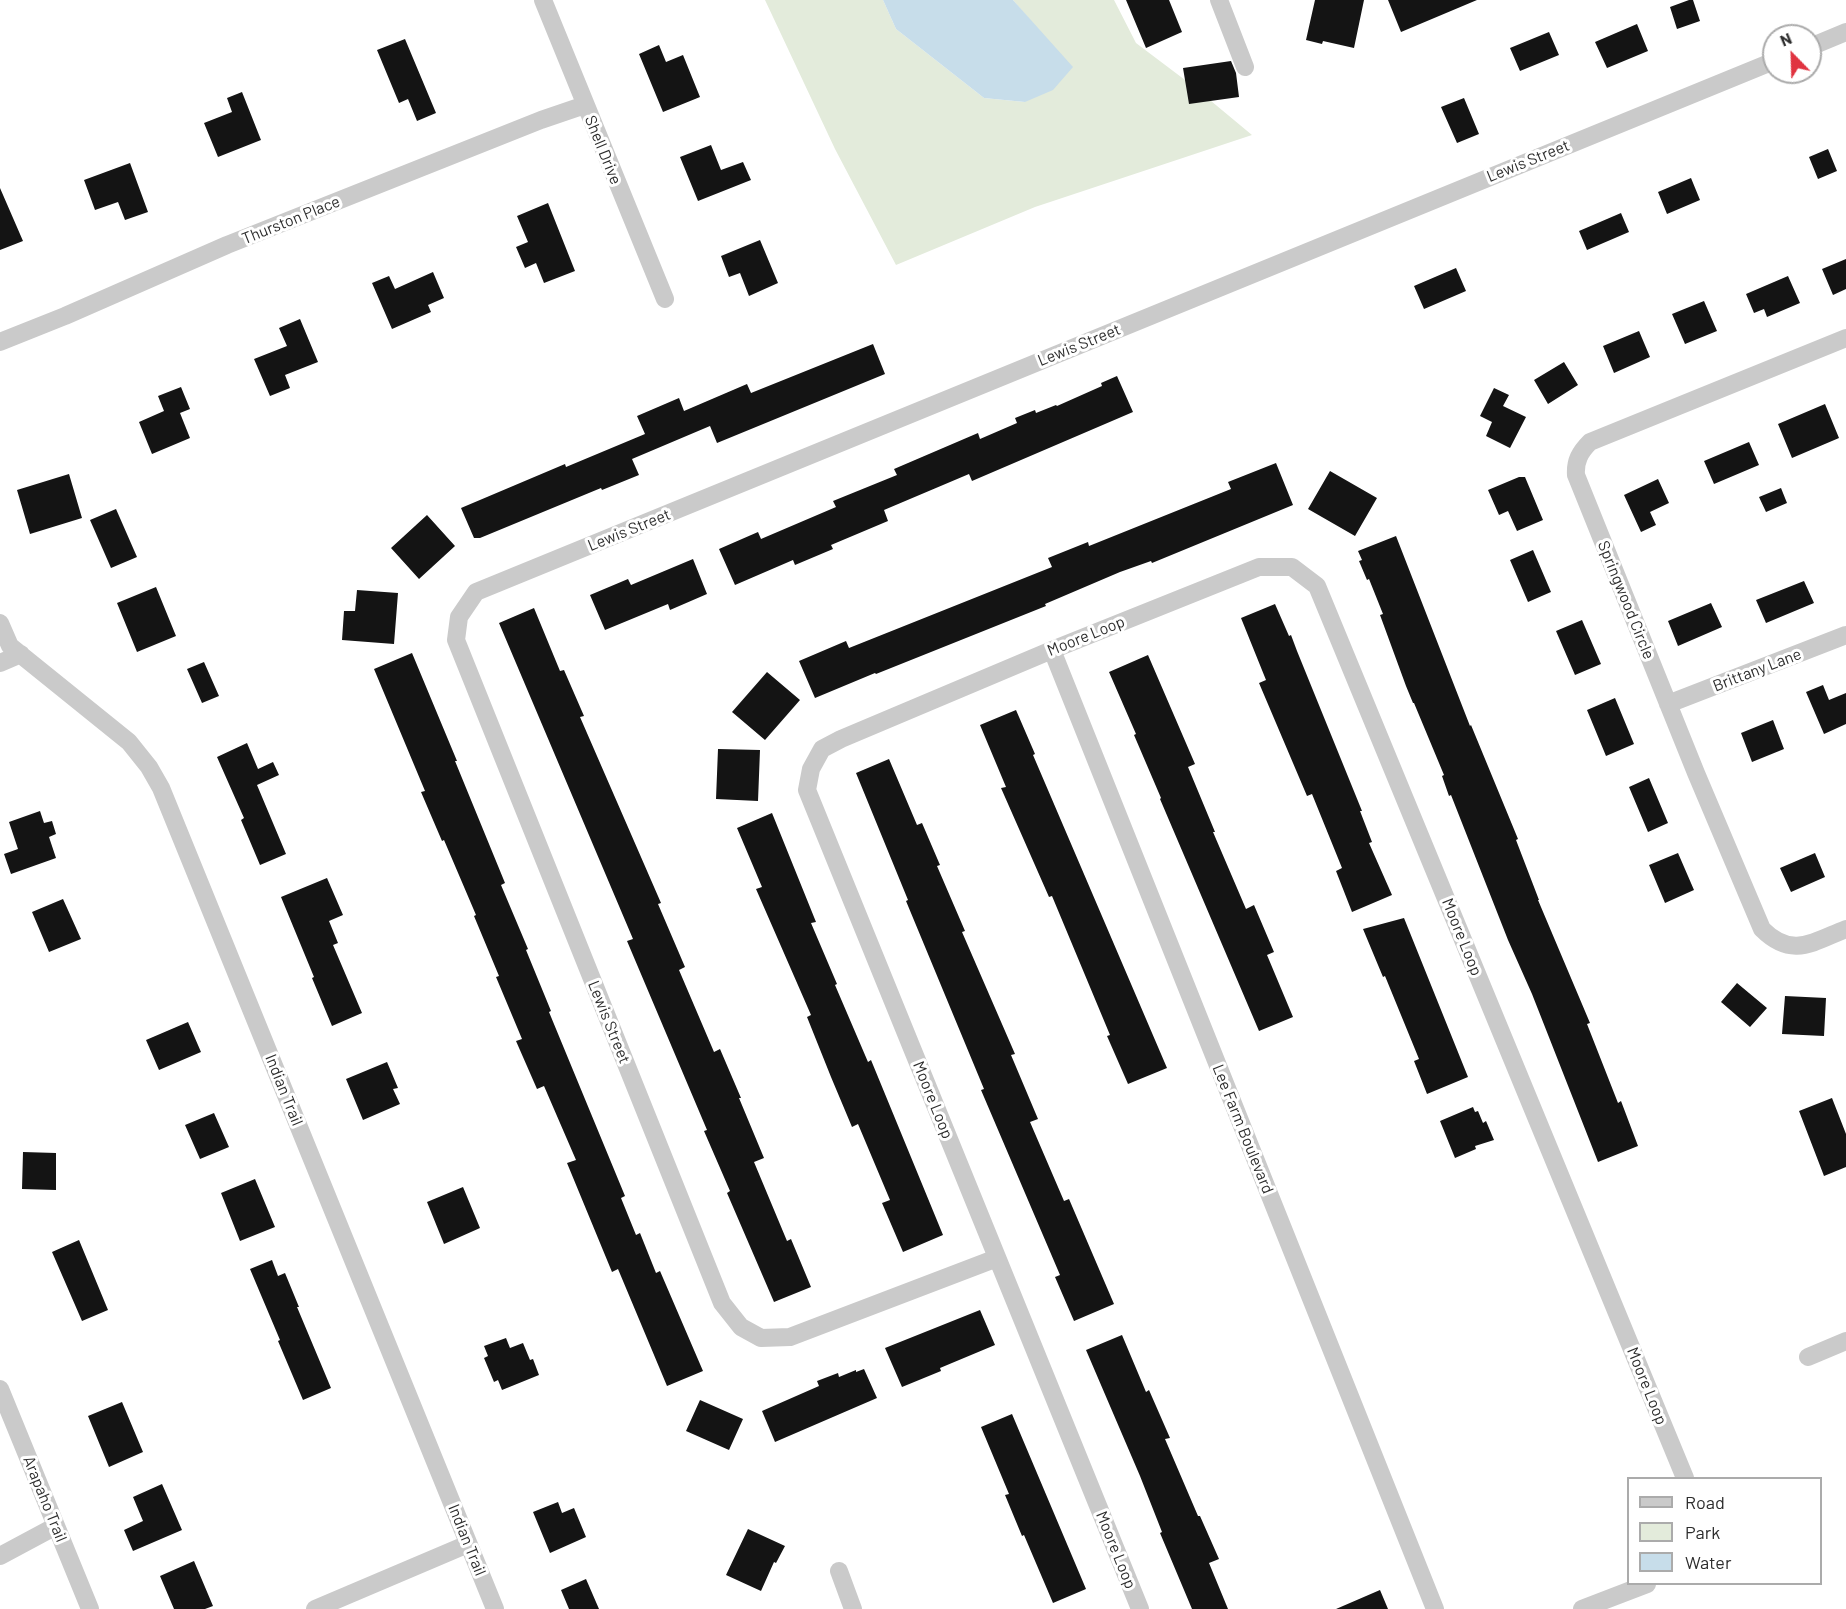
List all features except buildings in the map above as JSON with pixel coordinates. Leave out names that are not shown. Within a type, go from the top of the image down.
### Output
[{"type":"street","name":"Shell Drive","points":[[543,0],[664,299]]},
{"type":"street","points":[[1219,0],[1245,67]]},
{"type":"street","points":[[1822,42],[1846,32]]},
{"type":"street","name":"Lewis Street","points":[[997,1258],[790,1337],[761,1338],[741,1328],[722,1303],[456,640],[459,617],[477,592],[1762,66]]},
{"type":"street","name":"Thurston Place","points":[[0,342],[227,245],[541,120],[585,105]]},
{"type":"street","name":"Springwood Circle","points":[[1846,338],[1590,442],[1581,451],[1575,466],[1576,475],[1668,704],[1762,929],[1772,939],[1787,945],[1803,946],[1846,929]]},
{"type":"street","name":"Moore Loop","points":[[1140,1609],[807,790],[811,769],[822,749],[842,739],[1052,650],[1259,567],[1292,567],[1317,586],[1685,1477]]},
{"type":"street","name":"Indian Trail","points":[[0,623],[10,646],[129,742],[149,767],[161,788],[495,1609]]},
{"type":"street","name":"Brittany Lane","points":[[1668,704],[1846,634]]},
{"type":"street","name":"Lee Farm Boulevard","points":[[1052,650],[1435,1609]]},
{"type":"street","points":[[0,663],[21,654]]},
{"type":"street","points":[[1808,1357],[1846,1341]]},
{"type":"street","name":"Arapaho Trail","points":[[0,1389],[90,1609]]},
{"type":"street","points":[[0,1556],[56,1526]]},
{"type":"street","points":[[315,1609],[468,1544]]},
{"type":"street","points":[[839,1571],[854,1609]]},
{"type":"street","points":[[1582,1609],[1644,1585]]},
{"type":"green space","points":[[765,0],[883,0],[896,29],[984,98],[1025,102],[1040,32],[1013,0],[1114,0],[1136,43],[1252,135],[1035,207],[896,265],[835,149]]},
{"type":"water","points":[[883,0],[1013,0],[1073,67],[1053,90],[1025,102],[984,98],[896,29]]}]
